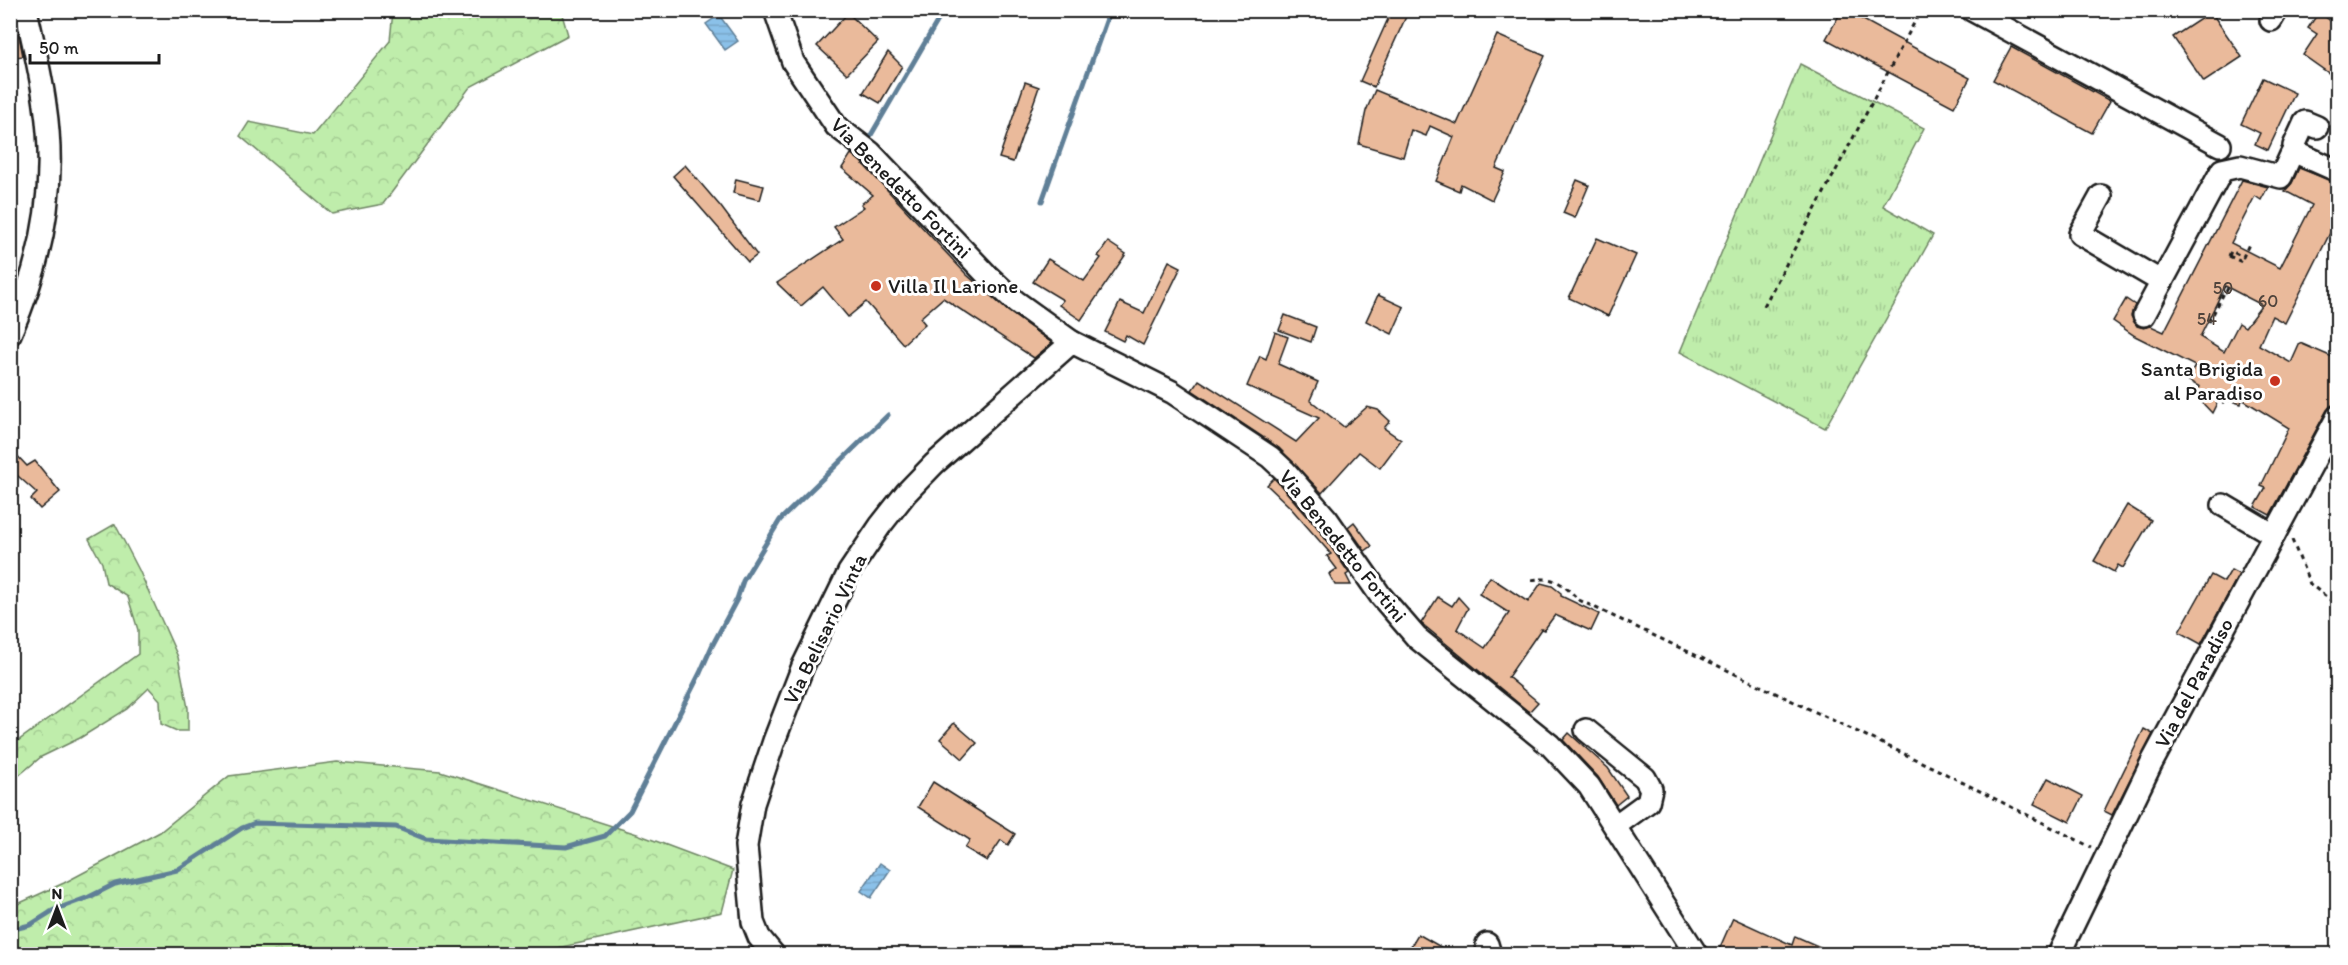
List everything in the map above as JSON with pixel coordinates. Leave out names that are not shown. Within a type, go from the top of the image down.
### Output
[{"type":"street","points":[[10,334],[27,298],[44,236],[48,186],[45,106],[26,10]]},
{"type":"street","name":"Via Benedetto Fortini","points":[[775,10],[793,62],[836,126],[870,152],[987,275],[1015,301],[1072,342],[1172,392],[1270,457],[1285,471],[1327,519],[1380,595],[1417,638],[1550,745],[1589,786],[1696,954]]},
{"type":"street","points":[[1972,10],[2220,145]]},
{"type":"street","points":[[2295,152],[2294,146],[2305,122],[2317,127]]},
{"type":"street","points":[[2295,152],[2337,171]]},
{"type":"street","points":[[2144,315],[2222,170],[2240,166],[2281,177],[2291,155],[2295,152]]},
{"type":"street","points":[[2101,196],[2080,234],[2162,282]]},
{"type":"street","name":"Via Belisario Vinta","points":[[773,954],[759,937],[753,922],[746,846],[756,793],[802,666],[849,572],[906,493],[934,464],[1072,342]]},
{"type":"street","name":"Via del Paradiso","points":[[2059,954],[2151,764],[2337,416]]},
{"type":"street","points":[[2223,505],[2279,526]]},
{"type":"street","points":[[1586,730],[1645,778],[1651,789],[1648,802],[1615,826]]},
{"type":"path","points":[[1764,306],[1921,10]]},
{"type":"path","points":[[2242,262],[2229,256],[2231,251],[2243,257],[2250,242]]},
{"type":"path","points":[[2209,322],[2228,288]]},
{"type":"path","points":[[2279,526],[2310,584],[2337,606]]},
{"type":"path","points":[[1532,580],[1546,578],[1560,582],[1579,600],[1936,768],[2106,855]]},
{"type":"green space","points":[[393,11],[561,11],[568,35],[470,87],[383,204],[332,214],[240,136],[249,122],[313,135],[390,41]]},
{"type":"green space","points":[[1800,64],[1924,128],[1883,206],[1933,235],[1825,428],[1680,352]]},
{"type":"green space","points":[[115,524],[139,570],[178,657],[188,708],[188,731],[177,731],[161,724],[160,700],[149,688],[127,709],[80,738],[41,757],[11,782],[11,746],[138,654],[138,630],[128,597],[106,583],[102,563],[89,539]]},
{"type":"green space","points":[[337,762],[440,771],[637,834],[733,870],[722,912],[530,954],[11,954],[11,907],[64,883],[160,832],[229,776]]},
{"type":"water","points":[[719,15],[738,41],[725,50],[706,24]]},
{"type":"water","points":[[880,863],[890,870],[871,898],[861,891]]},
{"type":"building","points":[[10,10],[14,10],[23,56],[10,58]]},
{"type":"building","points":[[1392,10],[1409,10],[1374,87],[1360,81]]},
{"type":"building","points":[[1842,10],[1970,78],[1954,107],[1826,39]]},
{"type":"building","points":[[2211,12],[2242,57],[2204,82],[2173,37]]},
{"type":"building","points":[[2319,12],[2337,26],[2337,79],[2303,55],[2317,34],[2308,28]]},
{"type":"building","points":[[848,13],[878,42],[847,74],[817,46]]},
{"type":"building","points":[[1497,35],[1545,56],[1496,168],[1505,172],[1492,200],[1461,184],[1459,191],[1436,181],[1454,137],[1430,126],[1426,136],[1411,130],[1403,157],[1359,144],[1366,111],[1375,90],[1457,124]]},
{"type":"building","points":[[2011,47],[2110,101],[2092,133],[1993,80]]},
{"type":"building","points":[[888,52],[902,66],[880,103],[863,93]]},
{"type":"building","points":[[2263,78],[2295,93],[2268,150],[2255,144],[2260,133],[2241,124]]},
{"type":"building","points":[[1025,82],[1039,87],[1013,162],[999,158]]},
{"type":"building","points":[[851,154],[967,275],[1008,311],[1052,343],[1034,358],[943,298],[920,318],[925,324],[903,344],[866,302],[848,317],[823,287],[801,306],[777,283],[843,239],[834,227],[864,207],[861,204],[873,195],[842,168]]},
{"type":"building","points":[[685,165],[721,207],[757,255],[748,262],[673,176]]},
{"type":"building","points":[[2299,168],[2337,183],[2337,219],[2285,323],[2272,316],[2259,345],[2291,363],[2300,343],[2337,359],[2337,403],[2327,410],[2270,515],[2255,507],[2266,488],[2261,486],[2289,428],[2242,399],[2241,404],[2225,399],[2223,403],[2218,401],[2212,413],[2194,394],[2200,387],[2187,380],[2195,366],[2135,336],[2113,321],[2126,299],[2135,305],[2131,316],[2137,326],[2144,328],[2151,326],[2164,332],[2242,180],[2268,187],[2261,200],[2255,196],[2231,243],[2280,268],[2312,205],[2285,191],[2292,183]],"holes":[[[2225,286],[2262,305],[2245,327],[2239,323],[2224,352],[2200,337]]]},
{"type":"building","points":[[736,179],[764,186],[760,200],[733,193]]},
{"type":"building","points":[[1577,180],[1589,185],[1575,218],[1563,213]]},
{"type":"building","points":[[1597,238],[1636,255],[1608,316],[1569,298]]},
{"type":"building","points":[[1108,242],[1126,254],[1081,320],[1059,305],[1063,300],[1033,282],[1048,259],[1084,281],[1101,258],[1098,256]]},
{"type":"building","points":[[1169,261],[1181,267],[1143,345],[1126,335],[1123,341],[1105,332],[1120,302],[1144,313]]},
{"type":"building","points":[[1378,295],[1404,307],[1392,334],[1366,321]]},
{"type":"building","points":[[1285,315],[1316,327],[1311,342],[1279,330]]},
{"type":"building","points":[[1275,332],[1288,337],[1278,364],[1318,382],[1310,400],[1344,427],[1367,407],[1378,410],[1390,421],[1384,428],[1401,440],[1380,468],[1359,452],[1322,493],[1279,448],[1192,390],[1199,380],[1296,442],[1319,418],[1247,386],[1260,356],[1266,359]]},
{"type":"building","points":[[10,448],[27,466],[35,461],[60,492],[40,509],[31,499],[37,493],[10,469]]},
{"type":"building","points":[[1274,478],[1317,527],[1349,573],[1346,575],[1351,585],[1335,585],[1329,574],[1337,569],[1327,556],[1331,554],[1289,506],[1267,485]]},
{"type":"building","points":[[2127,505],[2151,520],[2123,568],[2118,565],[2114,572],[2094,561]]},
{"type":"building","points":[[1354,522],[1372,546],[1365,551],[1348,527]]},
{"type":"building","points":[[2231,570],[2239,574],[2201,644],[2179,632],[2211,575],[2224,582]]},
{"type":"building","points":[[1490,577],[1528,602],[1541,583],[1552,586],[1561,593],[1561,596],[1599,614],[1591,631],[1555,615],[1544,630],[1541,629],[1508,677],[1538,702],[1529,712],[1421,623],[1438,597],[1452,606],[1458,597],[1468,608],[1457,629],[1485,648],[1509,613],[1479,594]]},
{"type":"building","points":[[954,723],[977,743],[963,759],[940,739]]},
{"type":"building","points":[[2144,729],[2153,734],[2112,815],[2104,811]]},
{"type":"building","points":[[1569,733],[1608,768],[1627,796],[1616,805],[1598,777],[1563,740]]},
{"type":"building","points":[[2048,778],[2083,796],[2070,822],[2034,804]]},
{"type":"building","points":[[933,782],[1015,834],[1008,845],[1001,840],[987,861],[965,848],[970,840],[918,807]]},
{"type":"building","points":[[1733,918],[1792,945],[1795,936],[1836,954],[1717,954]]},
{"type":"building","points":[[1418,934],[1453,954],[1406,954]]},
{"type":"waterway","points":[[871,135],[944,10]]},
{"type":"waterway","points":[[1042,201],[1110,10]]},
{"type":"waterway","points":[[10,930],[30,925],[54,910],[115,884],[177,870],[242,828],[255,823],[396,827],[426,839],[566,847],[605,836],[630,811],[737,599],[743,581],[780,520],[888,415]]},
{"type":"place","name":"Villa Il Larione","points":[[876,286]]},
{"type":"place","name":"Santa Brigida al Paradiso","points":[[2275,381]]}]
